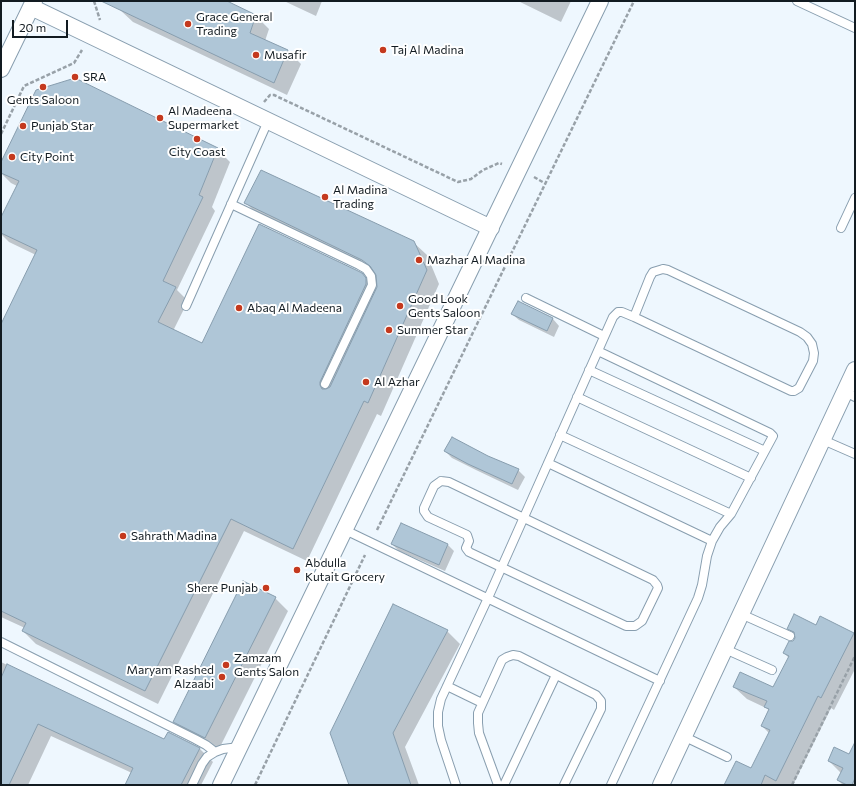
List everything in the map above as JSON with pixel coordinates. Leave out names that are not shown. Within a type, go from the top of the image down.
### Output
[{"type":"street","points":[[221,785],[600,1]]},
{"type":"street","points":[[1,69],[33,4],[91,36],[491,228]]},
{"type":"street","points":[[661,785],[822,440],[850,394],[855,370]]},
{"type":"lane","points":[[797,1],[855,28]]},
{"type":"lane","points":[[186,306],[231,204],[262,118]]},
{"type":"lane","points":[[841,228],[855,198]]},
{"type":"lane","points":[[231,204],[366,269],[371,276],[372,285],[325,384]]},
{"type":"lane","points":[[456,785],[441,740],[438,726],[438,712],[441,698],[502,567],[613,317],[618,312],[622,312],[791,391],[800,388],[813,361],[814,353],[812,344],[807,337],[800,332],[668,270],[663,269],[653,272],[634,317]]},
{"type":"lane","points":[[526,298],[604,336]]},
{"type":"lane","points":[[598,351],[770,433],[773,437],[731,514],[720,526],[712,541],[707,556],[698,598],[612,785]]},
{"type":"lane","points":[[590,370],[765,451]]},
{"type":"lane","points":[[577,397],[751,478]]},
{"type":"lane","points":[[560,435],[731,514]]},
{"type":"lane","points":[[822,440],[855,454]]},
{"type":"lane","points":[[548,463],[712,541]]},
{"type":"lane","points":[[441,481],[449,482],[653,580],[658,585],[642,621],[635,626],[626,626],[502,567],[469,552],[466,548],[468,538],[465,534],[426,515],[424,508],[434,486],[441,481]]},
{"type":"lane","points":[[345,530],[660,681]]},
{"type":"lane","points":[[741,614],[790,636]]},
{"type":"lane","points":[[1,642],[196,739],[215,752]]},
{"type":"lane","points":[[725,649],[772,670]]},
{"type":"lane","points":[[498,785],[479,733],[478,713],[502,660],[513,655],[519,656],[596,694],[599,697],[602,705],[601,709],[564,785]]},
{"type":"lane","points":[[504,785],[556,675]]},
{"type":"lane","points":[[447,686],[482,703]]},
{"type":"lane","points":[[684,737],[727,757]]},
{"type":"lane","points":[[192,785],[202,764],[208,757],[223,749],[239,747]]},
{"type":"path","points":[[1,134],[24,86],[74,62],[100,21],[94,1]]},
{"type":"path","points":[[255,785],[634,1]]},
{"type":"path","points":[[262,118],[266,98],[270,95],[274,95],[458,182],[471,179],[483,170],[499,163],[519,170],[546,184]]},
{"type":"path","points":[[792,785],[855,656]]},
{"type":"building","points":[[101,1],[227,1],[256,15],[250,33],[288,50],[274,83]]},
{"type":"building","points":[[75,78],[218,148],[199,195],[203,197],[163,281],[176,287],[158,322],[202,343],[259,224],[362,273],[366,278],[366,284],[320,382],[322,389],[330,387],[377,287],[376,275],[370,266],[362,260],[244,203],[261,170],[414,241],[427,270],[368,403],[364,401],[293,549],[231,519],[145,691],[22,631],[26,623],[1,611],[1,324],[37,250],[1,233],[1,217],[19,181],[1,173],[1,162],[36,90]]},
{"type":"building","points":[[518,301],[553,318],[547,331],[511,314]]},
{"type":"building","points":[[452,437],[488,456],[519,469],[512,484],[468,464],[444,451]]},
{"type":"building","points":[[401,523],[448,544],[439,565],[391,544]]},
{"type":"building","points":[[243,581],[276,597],[205,738],[173,722]]},
{"type":"building","points":[[393,604],[448,630],[393,733],[411,785],[349,785],[330,733]]},
{"type":"building","points":[[794,614],[816,625],[820,616],[854,633],[821,698],[818,696],[776,781],[765,775],[761,785],[724,785],[736,761],[751,768],[770,730],[761,726],[769,709],[764,707],[767,701],[733,687],[740,672],[773,687],[789,656],[783,653],[789,641],[793,641],[795,638],[794,632],[787,629]]},
{"type":"building","points":[[7,664],[164,739],[168,732],[200,748],[181,785],[125,785],[133,768],[38,724],[9,785],[1,785],[1,678]]},
{"type":"building","points":[[855,742],[855,778],[852,785],[847,785],[837,780],[843,768],[828,761],[834,747],[849,754]]},
{"type":"place","name":"Grace General Trading","points":[[188,24]]},
{"type":"place","name":"Taj Al Madina","points":[[383,50]]},
{"type":"place","name":"Musafir","points":[[256,55]]},
{"type":"place","name":"SRA","points":[[75,77]]},
{"type":"place","name":"Gents Saloon","points":[[43,87]]},
{"type":"place","name":"Al Madeena Supermarket","points":[[160,118]]},
{"type":"place","name":"Punjab Star","points":[[23,126]]},
{"type":"place","name":"City Coast","points":[[197,139]]},
{"type":"place","name":"City Point","points":[[12,157]]},
{"type":"place","name":"Al Madina Trading","points":[[325,197]]},
{"type":"place","name":"Mazhar Al Madina","points":[[419,260]]},
{"type":"place","name":"Good Look Gents Saloon","points":[[400,306]]},
{"type":"place","name":"Abaq Al Madeena","points":[[239,308]]},
{"type":"place","name":"Summer Star","points":[[389,330]]},
{"type":"place","name":"Al Azhar","points":[[366,382]]},
{"type":"place","name":"Sahrath Madina","points":[[123,536]]},
{"type":"place","name":"Abdulla Kutait Grocery","points":[[297,570]]},
{"type":"place","name":"Shere Punjab","points":[[266,588]]},
{"type":"place","name":"Zamzam Gents Salon","points":[[226,665]]},
{"type":"place","name":"Maryam Rashed Alzaabi","points":[[222,677]]}]
